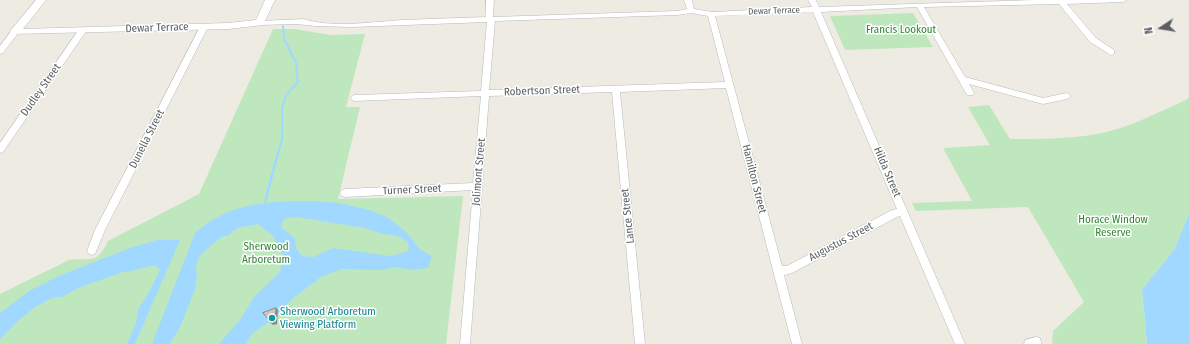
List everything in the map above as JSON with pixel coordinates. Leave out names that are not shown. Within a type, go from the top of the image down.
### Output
[{"type":"street","points":[[0,51],[41,0]]},
{"type":"street","points":[[260,23],[270,0]]},
{"type":"street","name":"Jolimont Street","points":[[465,344],[486,93],[491,21],[489,16],[490,0]]},
{"type":"street","points":[[688,0],[691,11]]},
{"type":"street","name":"Hilda Street","points":[[812,0],[960,344]]},
{"type":"street","name":"Dewar Terrace","points":[[15,32],[204,27],[298,22],[353,26],[426,21],[677,13],[691,11],[711,14],[919,5],[936,2],[1123,0]]},
{"type":"street","points":[[1060,1],[1093,40],[1110,52]]},
{"type":"street","points":[[919,5],[970,93]]},
{"type":"street","name":"Hamilton Street","points":[[711,14],[797,344]]},
{"type":"street","name":"Dunella Street","points":[[92,251],[100,230],[204,27]]},
{"type":"street","name":"Dudley Street","points":[[0,150],[83,30]]},
{"type":"street","points":[[962,79],[1042,101],[1067,96]]},
{"type":"street","name":"Robertson Street","points":[[354,98],[730,85]]},
{"type":"street","name":"Lance Street","points":[[616,89],[640,344]]},
{"type":"street","name":"Turner Street","points":[[345,193],[478,186]]},
{"type":"street","name":"Augustus Street","points":[[778,271],[788,270],[895,213],[904,212]]},
{"type":"green space","name":"Francis Lookout","points":[[913,13],[933,47],[845,50],[830,16]]},
{"type":"green space","name":"Sherwood Arboretum","points":[[273,29],[294,29],[331,35],[365,34],[346,107],[360,107],[338,199],[463,196],[446,344],[0,344],[0,294],[69,260],[92,259],[96,257],[104,249],[108,241],[199,194]]},
{"type":"green space","name":"Horace Window Reserve","points":[[1189,97],[1189,214],[1174,250],[1142,289],[1147,344],[1052,344],[1053,331],[1084,302],[1028,207],[916,211],[912,203],[972,201],[943,148],[990,145],[968,107],[989,105],[1010,139],[1054,138],[1075,137],[1108,132],[1153,115],[1186,100]]},
{"type":"water","points":[[291,201],[339,203],[369,210],[389,218],[405,231],[421,250],[432,256],[428,268],[414,270],[395,267],[381,270],[341,269],[321,277],[293,298],[273,319],[252,334],[246,344],[219,344],[240,320],[254,297],[280,272],[283,255],[273,236],[258,224],[242,227],[235,229],[230,235],[221,237],[201,254],[196,265],[197,275],[195,289],[181,325],[170,344],[152,344],[195,233],[217,217],[240,208],[265,203]],"holes":[[[297,217],[365,228],[379,233],[398,236],[408,242],[409,249],[406,252],[390,256],[333,248],[314,257],[302,256],[296,248],[295,238],[282,228],[282,222],[286,218]]]},
{"type":"water","points":[[1189,214],[1189,344],[1147,344],[1142,289],[1174,250]]},
{"type":"water","points":[[157,240],[180,240],[135,344],[127,344],[136,323],[138,309],[149,292],[160,270],[155,265],[123,272],[78,288],[62,297],[54,297],[37,306],[20,319],[0,339],[0,313],[29,291],[61,275],[130,248]]},
{"type":"building","name":"Sherwood Arboretum Viewing Platform","points":[[276,308],[275,321],[271,323],[263,313]]},
{"type":"waterway","points":[[278,154],[282,139],[282,109],[286,95],[298,82],[296,63],[284,39],[283,26]]},
{"type":"waterway","points":[[267,194],[278,153]]},
{"type":"waterway","points":[[265,203],[267,197]]},
{"type":"place","name":"Sherwood Arboretum Viewing Platform","points":[[272,318]]}]
